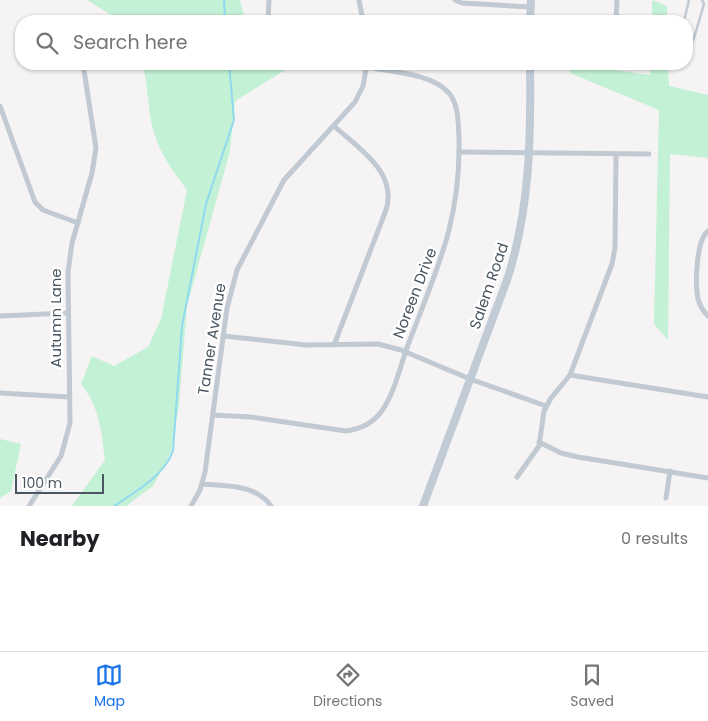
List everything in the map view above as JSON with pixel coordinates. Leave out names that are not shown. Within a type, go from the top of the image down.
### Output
[{"type":"street","points":[[268,15],[269,0]]},
{"type":"street","points":[[360,0],[362,15]]},
{"type":"street","points":[[455,0],[462,3],[530,3]]},
{"type":"street","points":[[616,15],[617,0]]},
{"type":"street","name":"Autumn Lane","points":[[29,506],[54,470],[65,448],[70,423],[67,313],[69,262],[92,173],[96,148],[84,70]]},
{"type":"street","name":"Tanner Avenue","points":[[190,506],[202,484],[227,308],[234,276],[270,202],[292,170],[334,126],[358,97],[366,70]]},
{"type":"street","name":"Noreen Drive","points":[[213,416],[251,417],[332,430],[359,429],[370,423],[383,409],[391,393],[449,235],[457,197],[459,152],[456,110],[448,92],[440,86],[421,79],[386,70]]},
{"type":"street","name":"Salem Road","points":[[422,506],[505,286],[518,243],[526,194],[529,153],[530,70]]},
{"type":"street","points":[[0,106],[35,202],[42,210],[78,222]]},
{"type":"street","points":[[334,126],[378,167],[387,184],[389,197],[386,210],[334,345]]},
{"type":"street","points":[[459,152],[649,154]]},
{"type":"street","points":[[517,477],[534,454],[539,442],[546,406],[570,375],[612,264],[615,248],[616,155]]},
{"type":"street","points":[[708,231],[701,241],[698,251],[698,297],[700,306],[708,316]]},
{"type":"street","points":[[0,316],[67,313]]},
{"type":"street","points":[[224,336],[239,336],[299,345],[371,343],[406,351],[470,379],[546,406]]},
{"type":"street","points":[[570,375],[708,396]]},
{"type":"street","points":[[0,393],[70,397]]},
{"type":"street","points":[[539,442],[560,453],[578,457],[708,478]]},
{"type":"street","points":[[666,498],[670,471]]},
{"type":"street","points":[[202,484],[251,490],[266,500],[271,506]]},
{"type":"lane","points":[[685,15],[689,0]]},
{"type":"lane","points":[[693,40],[704,4],[702,0]]},
{"type":"green space","points":[[87,0],[240,0],[244,15],[111,15]]},
{"type":"green space","points":[[652,0],[667,6],[667,15],[652,15]]},
{"type":"green space","points":[[144,70],[285,70],[235,101],[230,151],[187,306],[179,405],[171,453],[153,486],[126,506],[72,506],[105,460],[99,420],[92,402],[81,384],[92,356],[114,366],[148,347],[161,319],[187,190],[167,161],[156,138],[151,121]]},
{"type":"green space","points":[[570,70],[614,70],[650,75],[650,70],[668,70],[669,86],[708,95],[708,158],[670,154],[668,340],[654,324],[659,110],[570,73]]},
{"type":"green space","points":[[0,439],[21,444],[11,491],[0,498]]},
{"type":"waterway","points":[[224,0],[225,15]]},
{"type":"waterway","points":[[114,506],[156,476],[169,460],[173,451],[182,326],[206,204],[234,120],[230,70]]}]
